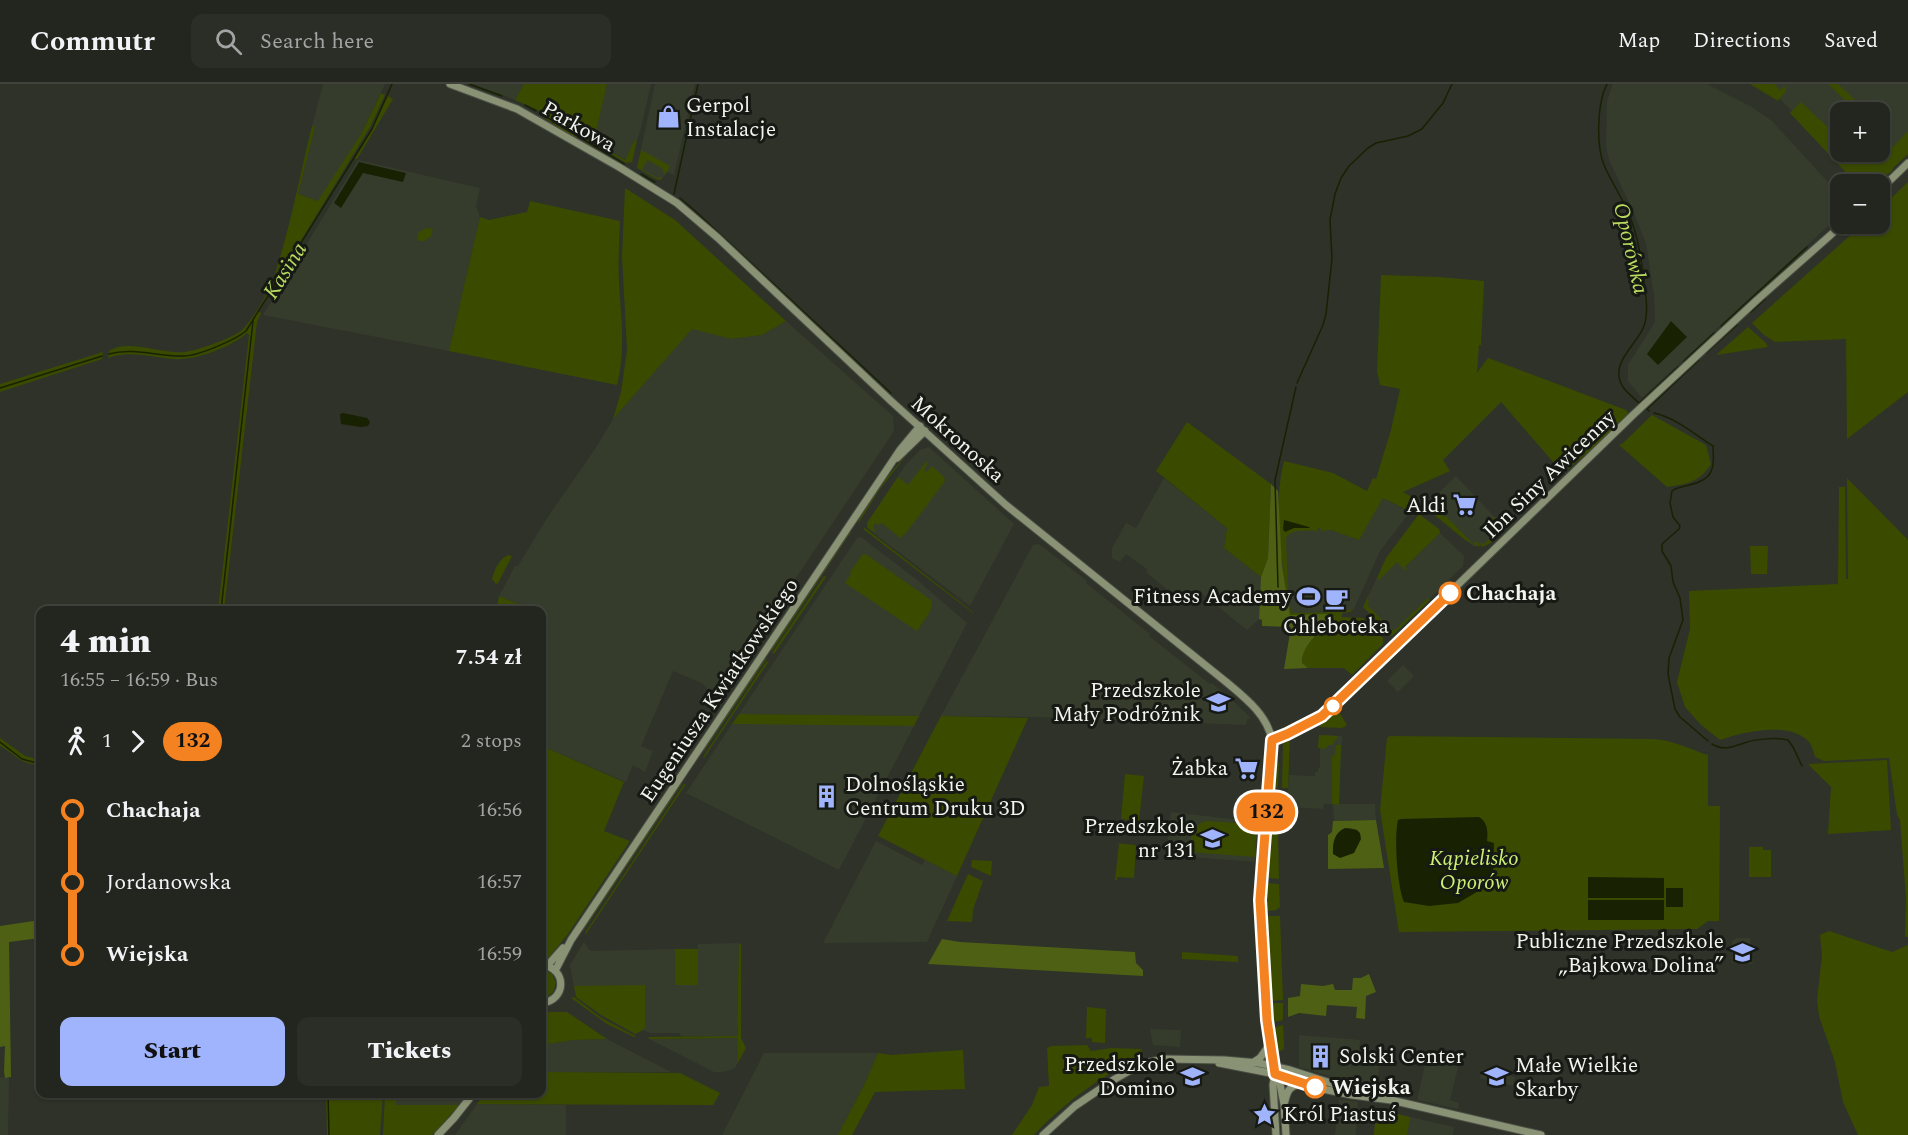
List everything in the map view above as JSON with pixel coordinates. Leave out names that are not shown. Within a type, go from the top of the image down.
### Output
[{"type":"main road","name":"Parkowa","points":[[450,84],[511,106],[625,171]]},
{"type":"main road","points":[[1890,180],[1908,163]]},
{"type":"main road","name":"Mokronoska","points":[[625,171],[665,195],[692,215],[1019,516],[1248,700],[1263,718],[1272,740]]},
{"type":"main road","name":"Ibn Siny Awicenny","points":[[1272,740],[1316,720],[1335,704],[1645,404],[1757,300],[1833,234]]},
{"type":"main road","name":"Eugeniusza Kwiatkowskiego","points":[[555,971],[571,940],[895,460],[923,428]]},
{"type":"main road","points":[[1272,740],[1260,900],[1270,1044],[1273,1066],[1284,1104],[1286,1135]]},
{"type":"main road","name":"Eugeniusza Kwiatkowskiego","points":[[546,964],[571,940]]},
{"type":"main road","points":[[546,967],[555,971],[560,982],[559,992],[546,1002]]},
{"type":"main road","points":[[1253,1062],[1261,1058],[1270,1044]]},
{"type":"main road","points":[[1043,1135],[1081,1101],[1115,1078],[1141,1064],[1171,1059],[1253,1062],[1273,1066],[1375,1097],[1541,1135]]},
{"type":"main road","points":[[1215,1061],[1275,1074],[1352,1095],[1375,1097]]},
{"type":"main road","points":[[1275,1074],[1273,1085],[1276,1135]]},
{"type":"main road","points":[[1284,1104],[1286,1093],[1290,1088],[1306,1084]]},
{"type":"main road","points":[[438,1135],[470,1098]]},
{"type":"shaded area","points":[[323,84],[385,84],[361,134],[319,201],[298,194]]},
{"type":"shaded area","points":[[473,84],[524,84],[515,100]]},
{"type":"shaded area","points":[[607,84],[651,84],[637,140],[634,141],[625,160],[594,141]]},
{"type":"shaded area","name":"Gerpol Instalacje","points":[[655,84],[695,84],[674,175],[667,172],[662,179],[658,180],[637,168]]},
{"type":"shaded area","points":[[1613,84],[1707,84],[1752,107],[1772,121],[1830,184],[1830,224],[1642,398],[1628,381],[1628,365],[1655,322],[1654,295],[1646,243],[1609,160],[1606,145],[1607,101]]},
{"type":"shaded area","points":[[1750,84],[1908,84],[1908,152],[1890,160],[1890,102],[1830,102],[1830,156],[1790,113],[1792,111],[1780,99]]},
{"type":"shaded area","points":[[358,160],[480,188],[476,206],[480,217],[449,351],[263,315]]},
{"type":"shaded area","points":[[359,162],[406,173],[403,182],[363,173],[341,208],[334,203]]},
{"type":"shaded area","points":[[1836,162],[1886,162],[1860,174],[1847,174]]},
{"type":"shaded area","points":[[786,321],[893,416],[894,431],[716,698],[702,683],[673,671],[641,746],[653,751],[645,772],[633,765],[626,782],[546,748],[546,606],[523,606],[499,596],[515,566],[518,566],[613,419],[692,328],[731,339],[762,335]]},
{"type":"shaded area","points":[[1671,321],[1687,337],[1658,365],[1647,354]]},
{"type":"shaded area","points":[[340,414],[367,418],[370,422],[368,426],[361,427],[341,424]]},
{"type":"shaded area","points":[[929,447],[1014,524],[970,606],[867,528],[867,523],[904,467],[920,450]]},
{"type":"shaded area","points":[[1456,476],[1504,527],[1484,546],[1473,546],[1426,505]]},
{"type":"shaded area","points":[[1164,478],[1227,528],[1224,548],[1261,577],[1259,619],[1247,630],[1201,593],[1193,603],[1183,595],[1172,594],[1146,572],[1148,570],[1126,554],[1120,562],[1112,558],[1112,548],[1126,523],[1136,528]]},
{"type":"shaded area","points":[[1383,498],[1410,512],[1380,551],[1354,609],[1290,615],[1282,565],[1280,516],[1358,540]]},
{"type":"shaded area","points":[[1284,520],[1310,528],[1294,528],[1285,532]]},
{"type":"shaded area","points":[[1440,533],[1464,556],[1463,566],[1394,634],[1389,634],[1363,607],[1388,555],[1405,567]]},
{"type":"shaded area","points":[[861,537],[916,579],[967,623],[919,716],[739,714],[857,538]]},
{"type":"shaded area","points":[[1039,544],[1086,580],[1086,583],[1150,634],[1149,636],[1231,699],[1251,718],[1247,719],[1246,725],[1037,717],[941,716],[1033,545]]},
{"type":"shaded area","points":[[1403,665],[1414,676],[1398,692],[1387,681]]},
{"type":"shaded area","points":[[732,724],[914,726],[839,870],[686,793]]},
{"type":"shaded area","points":[[1319,735],[1342,736],[1339,804],[1375,804],[1376,820],[1334,821],[1333,804],[1324,804],[1323,809],[1287,807],[1289,775],[1315,776],[1315,772],[1318,772],[1320,768]]},
{"type":"shaded area","name":"Przedszkole nr 131","points":[[1171,812],[1249,821],[1250,817],[1259,818],[1256,862],[1166,855]]},
{"type":"shaded area","points":[[1479,817],[1486,825],[1487,841],[1494,843],[1493,877],[1489,878],[1482,889],[1458,903],[1429,906],[1404,902],[1397,861],[1398,820]]},
{"type":"shaded area","points":[[1345,828],[1357,830],[1361,839],[1354,853],[1340,858],[1333,854],[1334,842],[1338,832]]},
{"type":"shaded area","points":[[876,841],[922,865],[925,860],[957,876],[927,942],[823,943]]},
{"type":"shaded area","points":[[1588,877],[1664,878],[1664,898],[1588,898]]},
{"type":"shaded area","points":[[1666,888],[1683,888],[1683,907],[1666,907]]},
{"type":"shaded area","points":[[1588,900],[1664,900],[1664,920],[1588,920]]},
{"type":"shaded area","name":"Publiczne Przedszkole „Bajkowa Dolina”","points":[[1736,938],[1750,938],[1753,964],[1732,963],[1732,942]]},
{"type":"shaded area","points":[[584,942],[590,951],[675,949],[675,985],[698,985],[698,944],[739,943],[738,1036],[681,1036],[680,1033],[650,1033],[643,1030],[645,986],[574,986],[570,965]]},
{"type":"shaded area","points":[[1150,1029],[1181,1030],[1180,1047],[1153,1045]]},
{"type":"shaded area","points":[[1299,1035],[1360,1040],[1359,1054],[1384,1056],[1381,1060],[1376,1087],[1299,1067]]},
{"type":"shaded area","points":[[739,1038],[737,1064],[735,1068],[723,1072],[714,1072],[649,1039]]},
{"type":"shaded area","points":[[607,1039],[671,1072],[546,1072],[546,1044],[573,1040]]},
{"type":"shaded area","points":[[764,1053],[878,1053],[838,1135],[722,1135]]},
{"type":"shaded area","points":[[1427,1056],[1459,1064],[1450,1100],[1459,1103],[1458,1109],[1417,1100]]},
{"type":"shaded area","name":"Przedszkole Domino","points":[[1185,1067],[1201,1069],[1200,1085],[1184,1083]]},
{"type":"shaded area","name":"Małe Wielkie Skarby","points":[[1482,1069],[1515,1077],[1513,1086],[1480,1078]]},
{"type":"shaded area","points":[[0,1077],[9,1078],[8,1135],[0,1135]]},
{"type":"shaded area","points":[[396,1098],[465,1098],[460,1105],[395,1105]]},
{"type":"shaded area","points":[[1339,1099],[1358,1102],[1356,1135],[1335,1135]]},
{"type":"shaded area","points":[[477,1104],[566,1105],[566,1135],[455,1135]]},
{"type":"shaded area","points":[[1376,1109],[1454,1127],[1453,1135],[1374,1135]]},
{"type":"green space","points":[[524,84],[607,84],[594,141],[625,160],[634,141],[637,140],[632,162],[626,163],[594,143],[591,147],[587,142],[589,135],[585,132],[581,137],[573,137],[543,117],[538,110],[515,100]]},
{"type":"green space","points":[[1750,84],[1774,84],[1780,90],[1785,86],[1786,91],[1778,101]]},
{"type":"green space","points":[[1838,84],[1857,102],[1847,102],[1829,85]]},
{"type":"green space","points":[[381,93],[385,95],[370,127],[258,311],[261,313],[257,322],[224,606],[218,606],[249,335],[247,333],[232,343],[192,358],[173,359],[124,354],[108,358],[109,351],[117,347],[136,346],[185,352],[214,344],[241,331],[258,309],[271,285],[312,126],[315,127],[298,194],[318,201],[361,134]]},
{"type":"green space","points":[[388,96],[393,99],[357,159],[355,158],[372,129]]},
{"type":"green space","points":[[1801,102],[1830,130],[1830,155],[1790,113]]},
{"type":"green space","points":[[1908,131],[1908,154],[1892,171],[1888,174],[1848,174],[1836,162],[1890,162],[1890,145],[1893,147]]},
{"type":"green space","points":[[641,150],[670,166],[665,175],[662,168],[647,160],[642,170],[657,178],[662,177],[662,179],[658,180],[637,168]]},
{"type":"green space","points":[[1908,182],[1908,392],[1847,439],[1846,339],[1775,342],[1752,323],[1852,234],[1890,234],[1890,199]]},
{"type":"green space","points":[[625,188],[675,220],[786,321],[762,335],[731,339],[692,329],[613,419],[621,392],[627,350],[622,256]]},
{"type":"green space","points":[[530,201],[620,221],[619,274],[622,346],[617,385],[449,351],[480,217],[489,220],[527,212]]},
{"type":"green space","points":[[426,228],[433,229],[431,236],[424,241],[419,241],[417,238],[419,232]]},
{"type":"green space","points":[[1381,275],[1484,281],[1481,345],[1479,345],[1477,373],[1488,358],[1626,410],[1628,413],[1598,444],[1566,471],[1561,471],[1501,402],[1443,460],[1450,471],[1403,492],[1412,497],[1405,509],[1383,498],[1359,540],[1331,530],[1321,531],[1320,528],[1317,528],[1317,531],[1300,531],[1289,535],[1286,538],[1291,613],[1341,612],[1354,609],[1342,613],[1342,617],[1363,618],[1383,638],[1383,644],[1352,675],[1344,668],[1308,668],[1302,663],[1309,644],[1334,617],[1325,614],[1290,615],[1280,538],[1279,498],[1284,461],[1333,473],[1367,491],[1373,478],[1376,479],[1391,430],[1400,389],[1380,385],[1377,371]]},
{"type":"green space","points":[[1748,327],[1768,347],[1716,355]]},
{"type":"green space","points":[[103,352],[102,359],[0,392],[0,384]]},
{"type":"green space","points":[[1652,415],[1706,445],[1711,464],[1702,475],[1687,483],[1667,487],[1619,445]]},
{"type":"green space","points":[[1187,422],[1271,484],[1268,558],[1261,577],[1224,548],[1227,528],[1156,471]]},
{"type":"green space","points":[[909,452],[880,489],[858,524],[859,517],[886,478]]},
{"type":"green space","points":[[926,462],[928,463],[924,470],[927,472],[932,466],[944,477],[945,481],[906,533],[900,538],[882,523],[879,525],[875,523],[874,532],[868,528],[867,523],[898,477],[908,485]]},
{"type":"green space","points":[[1847,478],[1908,540],[1908,937],[1905,937],[1906,898],[1900,820],[1897,815],[1889,758],[1824,761],[1815,757],[1806,739],[1785,730],[1762,730],[1720,740],[1701,725],[1685,707],[1677,682],[1690,629],[1689,591],[1838,584],[1839,487],[1845,487],[1846,579],[1848,579]]},
{"type":"green space","points":[[1271,484],[1278,491],[1282,565],[1290,615],[1335,616],[1305,650],[1302,663],[1308,668],[1284,669],[1291,627],[1262,626],[1262,620],[1259,619],[1261,577],[1268,558]]},
{"type":"green space","points":[[1428,500],[1433,500],[1437,504],[1436,508],[1444,517],[1446,516],[1473,544],[1427,509],[1424,505]]},
{"type":"green space","points":[[1419,514],[1439,529],[1440,533],[1405,567],[1407,569],[1405,570],[1397,562],[1379,580],[1377,578],[1386,558]]},
{"type":"green space","points":[[1495,517],[1504,527],[1504,531],[1482,547],[1481,542],[1484,544],[1499,530],[1491,520]]},
{"type":"green space","points":[[865,528],[973,612],[973,613],[863,529]]},
{"type":"green space","points":[[853,531],[771,652],[772,647],[848,534]]},
{"type":"green space","points":[[1750,546],[1768,546],[1767,574],[1751,574]]},
{"type":"green space","points":[[863,554],[931,600],[930,612],[917,631],[845,583]]},
{"type":"green space","points":[[508,555],[512,556],[496,584],[492,579],[496,568],[499,562]]},
{"type":"green space","points":[[824,576],[826,577],[774,654],[772,653]]},
{"type":"green space","points":[[1371,589],[1367,605],[1384,622],[1386,621],[1383,626],[1363,607]]},
{"type":"green space","points":[[499,596],[523,606],[497,606]]},
{"type":"green space","points":[[1428,598],[1430,600],[1392,636],[1390,635],[1390,632],[1395,630]]},
{"type":"green space","points":[[767,658],[704,751],[763,659]]},
{"type":"green space","points":[[769,661],[704,758],[766,662]]},
{"type":"green space","points":[[1338,710],[1347,725],[1342,728],[1319,727],[1319,723]]},
{"type":"green space","points":[[739,714],[919,716],[914,726],[732,724]]},
{"type":"green space","points":[[941,716],[1028,718],[957,876],[878,836]]},
{"type":"green space","points":[[1319,735],[1338,736],[1332,745],[1328,745],[1325,749],[1318,748]]},
{"type":"green space","name":"Kąpielisko Oporów","points":[[1390,736],[1653,739],[1674,743],[1708,755],[1708,806],[1720,806],[1719,921],[1708,921],[1697,929],[1399,932],[1380,810],[1387,738]]},
{"type":"green space","points":[[1290,737],[1288,788],[1282,788],[1283,742]]},
{"type":"green space","points":[[0,738],[25,756],[36,759],[36,765],[22,761],[0,746]]},
{"type":"green space","points":[[1336,745],[1341,745],[1339,805],[1332,804],[1332,756],[1335,755]]},
{"type":"green space","points":[[546,748],[624,782],[604,831],[630,841],[568,934],[549,957],[546,957]]},
{"type":"green space","points":[[1273,760],[1279,764],[1278,788],[1273,787],[1271,782]]},
{"type":"green space","points":[[1887,760],[1891,830],[1828,834],[1831,787],[1808,764]]},
{"type":"green space","points":[[1125,774],[1144,776],[1139,821],[1121,819]]},
{"type":"green space","points":[[682,784],[583,931],[583,927],[678,786]]},
{"type":"green space","points":[[686,784],[586,934],[585,933]]},
{"type":"green space","points":[[1278,792],[1278,829],[1272,829],[1268,824],[1270,798],[1272,794]]},
{"type":"green space","points":[[1376,820],[1384,868],[1328,869],[1328,835],[1332,832],[1333,821]],"holes":[[[1349,828],[1357,830],[1333,854],[1334,841],[1338,834]]]},
{"type":"green space","points":[[1207,821],[1257,824],[1255,857],[1190,852],[1195,828]]},
{"type":"green space","points":[[1272,832],[1278,832],[1279,879],[1268,878],[1265,875],[1268,837]]},
{"type":"green space","points":[[1115,843],[1136,846],[1134,878],[1117,877],[1115,880],[1119,844]]},
{"type":"green space","points":[[1749,847],[1763,847],[1763,850],[1771,850],[1771,877],[1749,877]]},
{"type":"green space","points":[[972,860],[992,861],[991,876],[971,867]]},
{"type":"green space","points":[[968,874],[983,881],[973,910],[972,922],[947,921]]},
{"type":"green space","points":[[1266,883],[1279,884],[1280,907],[1276,910],[1268,911],[1264,907],[1264,885]]},
{"type":"green space","points":[[1269,916],[1280,916],[1283,1000],[1271,1001],[1268,997],[1265,920]]},
{"type":"green space","points":[[36,921],[36,939],[9,942],[11,1077],[5,1078],[5,1046],[0,1047],[0,926]]},
{"type":"green space","points":[[1829,931],[1892,952],[1908,945],[1908,1135],[1858,1135],[1843,1102],[1835,1062],[1819,1016],[1817,1000],[1822,956],[1820,935]]},
{"type":"green space","points":[[942,939],[1135,952],[1136,963],[1143,970],[1143,976],[928,964]]},
{"type":"green space","points":[[739,944],[741,944],[741,1038],[746,1048],[737,1064],[738,1038],[649,1039],[649,1037],[738,1036]]},
{"type":"green space","points":[[675,949],[698,949],[698,985],[675,985]]},
{"type":"green space","points":[[1182,952],[1238,956],[1238,962],[1182,959]]},
{"type":"green space","points":[[546,971],[552,974],[556,983],[553,992],[547,997]]},
{"type":"green space","points":[[1369,974],[1376,992],[1366,996],[1365,1019],[1356,1018],[1357,1007],[1327,1005],[1326,1016],[1299,1013],[1288,1017],[1288,998],[1300,996],[1301,984],[1323,986],[1333,984],[1335,990],[1352,990],[1353,978],[1361,978]]},
{"type":"green space","points":[[645,985],[645,1027],[635,1034],[601,1015],[576,997],[574,986]]},
{"type":"green space","points":[[574,997],[600,1017],[637,1037],[607,1024],[571,998]]},
{"type":"green space","points":[[1283,1003],[1281,1021],[1272,1022],[1270,1005]]},
{"type":"green space","points":[[1087,1007],[1106,1009],[1105,1043],[1092,1042],[1092,1038],[1086,1038]]},
{"type":"green space","points":[[567,1012],[607,1039],[573,1040],[546,1044],[546,1014]]},
{"type":"green space","points":[[1283,1025],[1284,1049],[1275,1054],[1273,1029]]},
{"type":"green space","points":[[1087,1045],[1091,1051],[1111,1048],[1141,1049],[1144,1056],[1114,1071],[1085,1090],[1058,1111],[1034,1135],[1012,1135],[1032,1105],[1039,1087],[1049,1086],[1047,1048]]},
{"type":"green space","points":[[963,1050],[965,1089],[875,1092],[852,1135],[838,1135],[878,1053],[891,1055]]},
{"type":"green space","points":[[546,1072],[680,1073],[720,1093],[713,1105],[477,1104],[481,1098],[546,1098]]},
{"type":"green space","points":[[326,1098],[383,1098],[380,1135],[327,1135]]},
{"type":"green space","points":[[385,1098],[396,1098],[396,1105],[460,1105],[432,1135],[383,1135]]},
{"type":"green space","points":[[1376,1109],[1410,1117],[1407,1135],[1374,1135]]},
{"type":"waterway","name":"Kasina","points":[[109,354],[137,352],[174,356],[190,355],[216,347],[246,331],[372,129],[392,84]]},
{"type":"waterway","points":[[469,84],[502,96]]},
{"type":"waterway","points":[[674,194],[698,84]]},
{"type":"waterway","points":[[1297,383],[1326,314],[1332,259],[1330,220],[1341,178],[1349,166],[1376,143],[1408,136],[1422,129],[1443,103],[1452,84]]},
{"type":"waterway","name":"Oporówka","points":[[1607,84],[1600,113],[1601,157],[1635,232],[1647,304],[1644,326],[1621,363],[1619,379],[1623,387],[1639,403],[1678,367]]},
{"type":"waterway","points":[[525,105],[536,111]]},
{"type":"waterway","points":[[543,115],[624,164]]},
{"type":"waterway","points":[[641,174],[655,182]]},
{"type":"waterway","points":[[680,198],[891,393]]},
{"type":"waterway","points":[[1721,326],[1807,247]]},
{"type":"waterway","points":[[1751,312],[1765,299]]},
{"type":"waterway","points":[[221,606],[253,321]]},
{"type":"waterway","points":[[1706,353],[1737,325]]},
{"type":"waterway","points":[[1684,361],[1714,333]]},
{"type":"waterway","name":"Kasina","points":[[0,388],[102,356]]},
{"type":"waterway","points":[[1649,411],[1647,409],[1699,360]]},
{"type":"waterway","points":[[1278,587],[1275,480],[1296,387]]},
{"type":"waterway","name":"Oporówka","points":[[1654,413],[1677,422],[1713,446],[1713,466],[1708,476],[1698,483],[1672,491],[1670,503],[1673,517],[1680,526],[1662,544],[1662,551],[1671,566],[1673,582],[1680,598],[1683,620],[1669,658],[1668,674],[1675,709],[1680,717],[1708,741]]},
{"type":"waterway","name":"Oporówka","points":[[1712,744],[1728,748],[1760,740],[1788,740],[1802,766]]},
{"type":"waterway","points":[[0,742],[22,759],[36,763]]},
{"type":"waterway","points":[[328,1098],[329,1135]]},
{"type":"bus line","name":"132","points":[[1315,1087],[1275,1074],[1270,1044],[1260,900],[1272,740],[1322,716],[1450,593]]},
{"type":"place","name":"Gerpol Instalacje","points":[[668,117]]},
{"type":"place","name":"Aldi","points":[[1464,505]]},
{"type":"place","name":"Chachaja","points":[[1450,593]]},
{"type":"place","name":"Fitness Academy","points":[[1309,596]]},
{"type":"place","name":"Chleboteka","points":[[1336,598]]},
{"type":"place","name":"Przedszkole Mały Podróżnik","points":[[1219,702]]},
{"type":"place","name":"Żabka","points":[[1246,768]]},
{"type":"place","name":"Dolnośląskie Centrum Druku 3D","points":[[827,796]]},
{"type":"place","name":"Przedszkole nr 131","points":[[1213,838]]},
{"type":"place","name":"Publiczne Przedszkole „Bajkowa Dolina”","points":[[1742,953]]},
{"type":"place","name":"Solski Center","points":[[1321,1056]]},
{"type":"place","name":"Przedszkole Domino","points":[[1193,1076]]},
{"type":"place","name":"Małe Wielkie Skarby","points":[[1497,1077]]},
{"type":"place","name":"Wiejska","points":[[1315,1087]]},
{"type":"place","name":"Król Piastuś","points":[[1265,1114]]}]
